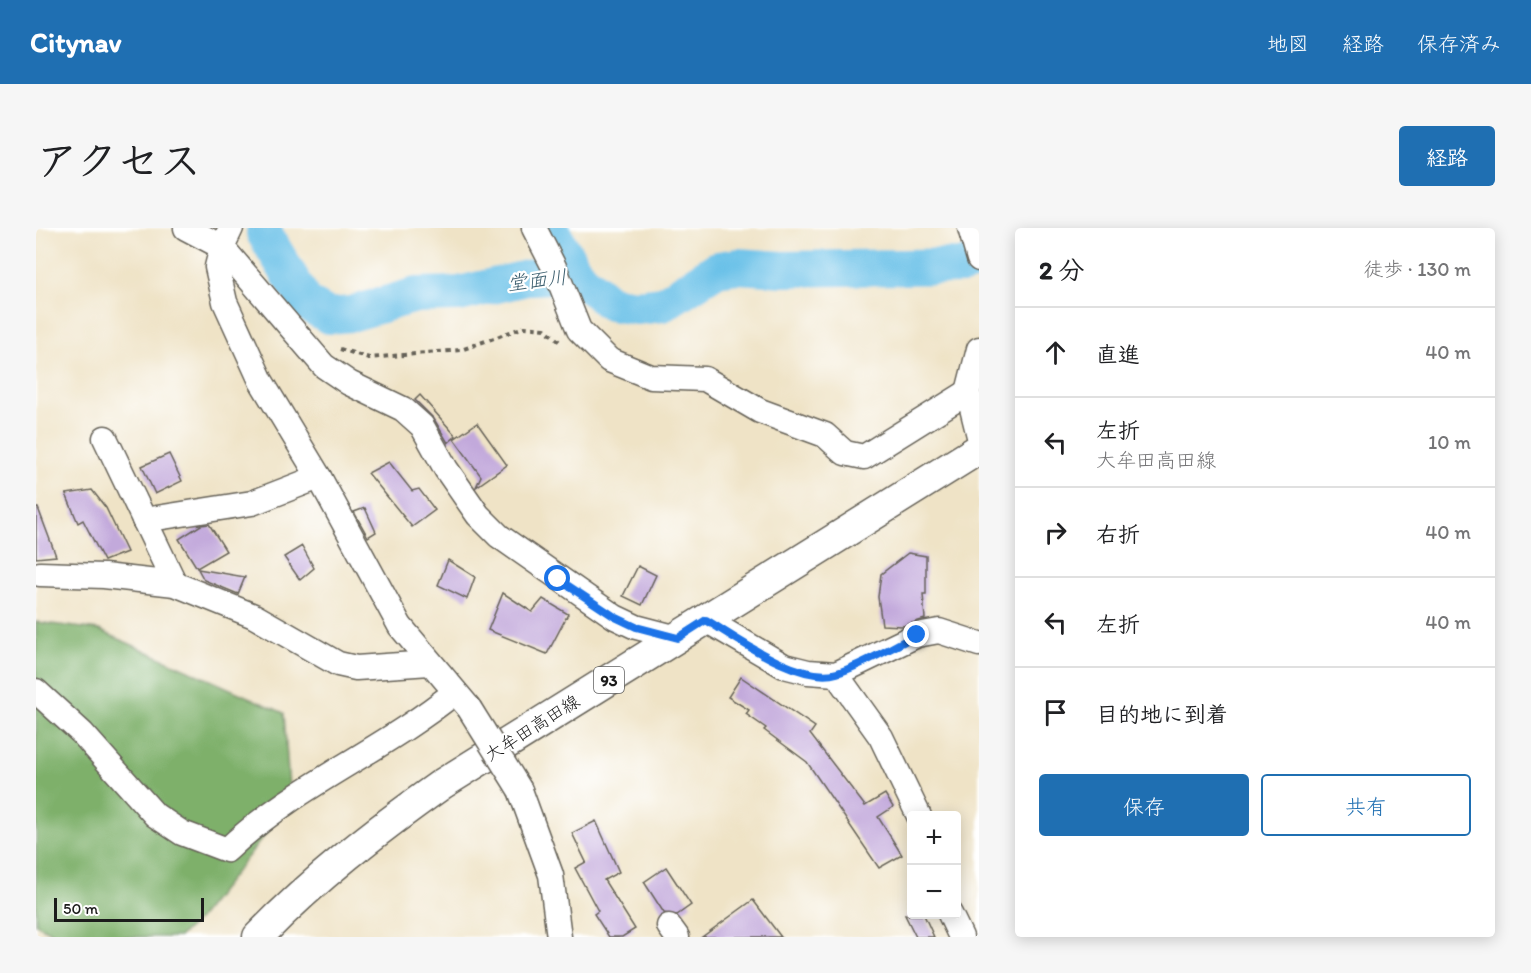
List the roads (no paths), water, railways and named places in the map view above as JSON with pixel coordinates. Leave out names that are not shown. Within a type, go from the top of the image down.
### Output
[{"type":"main road","name":"大牟田高田線","points":[[258,937],[302,891],[385,824],[442,784],[979,449]]},
{"type":"street","points":[[186,228],[226,237],[324,366],[349,383],[403,409],[422,426],[446,470],[478,514],[499,537],[615,617],[636,627],[678,638]]},
{"type":"street","points":[[534,228],[554,267],[579,330],[609,360],[651,377],[705,379],[760,411],[825,435],[845,453],[864,457],[968,392]]},
{"type":"street","points":[[970,228],[979,258]]},
{"type":"street","points":[[226,237],[217,267],[225,302],[261,381],[319,477],[400,626],[462,700],[520,790],[551,875],[559,937]]},
{"type":"street","points":[[979,349],[968,392],[979,436]]},
{"type":"street","points":[[105,438],[175,584]]},
{"type":"street","points":[[144,520],[252,503],[319,477]]},
{"type":"street","points":[[40,574],[104,576],[175,584],[254,616],[338,664],[356,668],[430,663]]},
{"type":"street","points":[[706,620],[784,666],[808,672],[836,674],[917,635],[939,631],[979,644]]},
{"type":"street","points":[[836,674],[881,737],[917,811]]},
{"type":"street","points":[[36,692],[82,733],[155,815],[182,833],[227,850],[249,829],[296,796],[424,717],[462,700]]},
{"type":"street","points":[[952,919],[961,937]]},
{"type":"waterway","points":[[550,228],[577,275]]},
{"type":"waterway","name":"堂面川","points":[[264,233],[306,303],[329,316],[351,314],[416,295],[459,294],[531,277],[577,275],[610,303],[636,307],[663,304],[717,269],[738,266],[783,269],[963,266],[979,261]]}]
